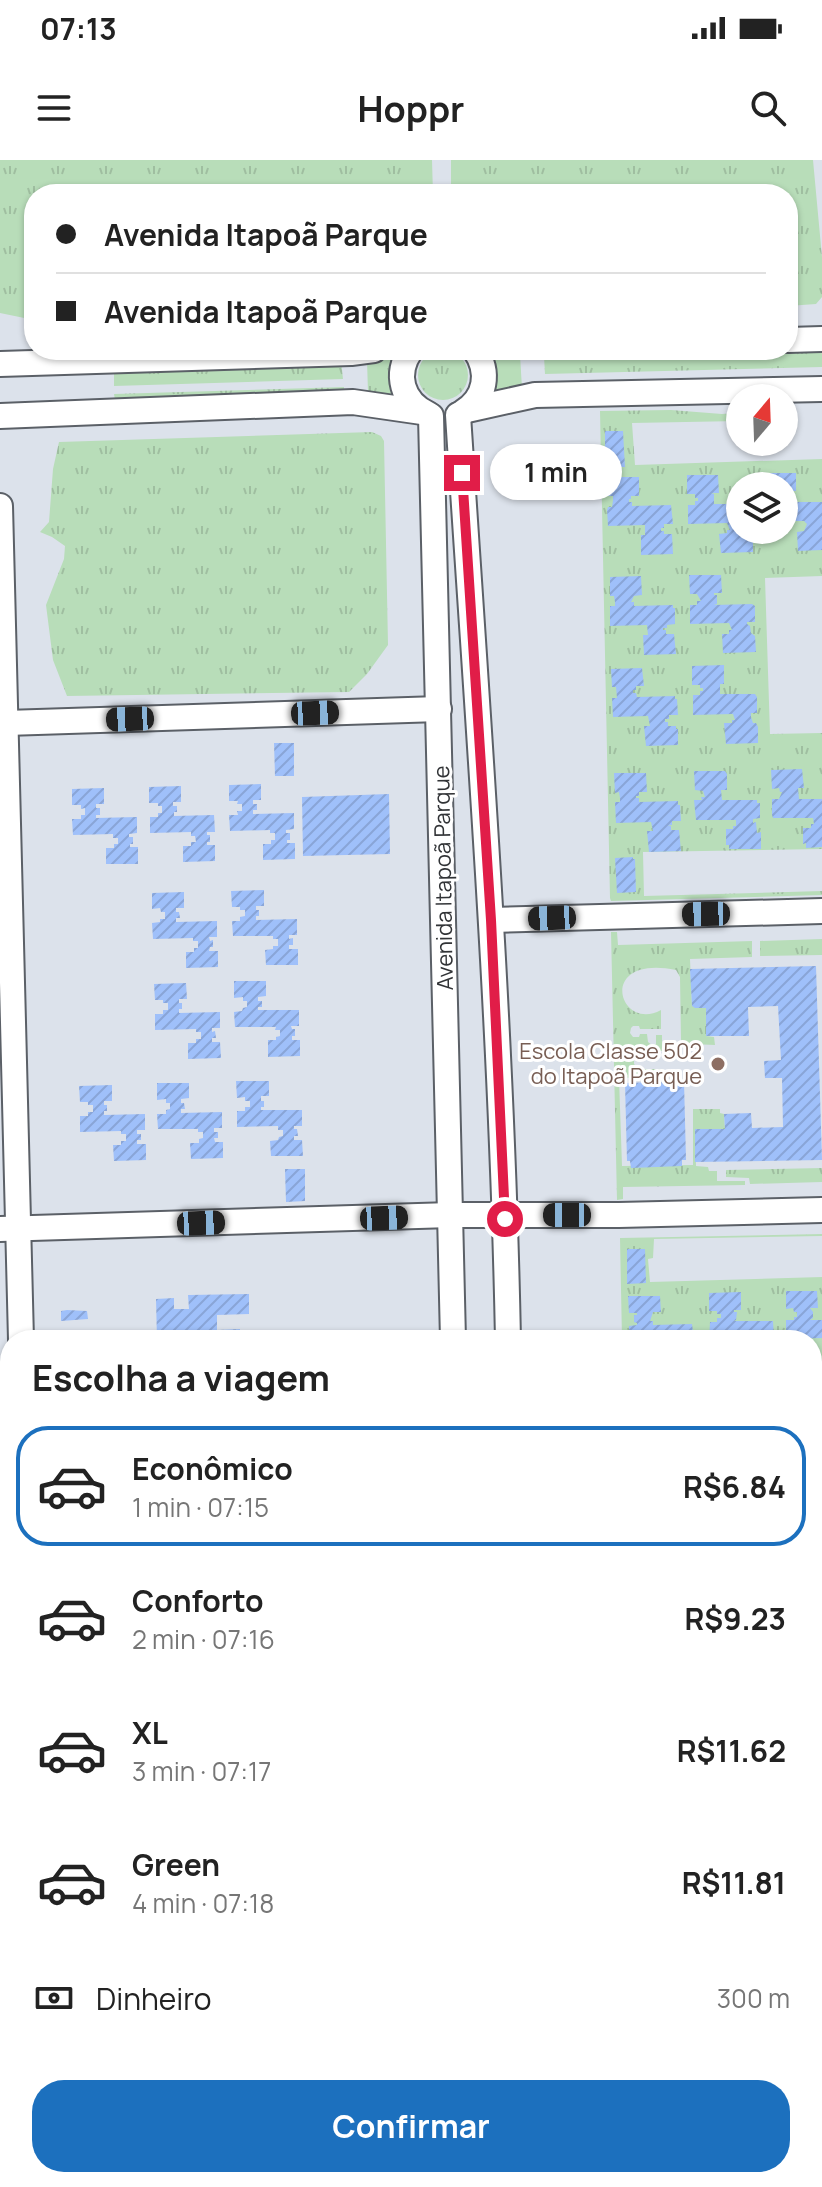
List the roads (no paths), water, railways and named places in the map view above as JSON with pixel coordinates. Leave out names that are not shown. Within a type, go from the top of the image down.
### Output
[{"type":"street","points":[[798,340],[822,339]]},
{"type":"street","points":[[0,357],[24,356]]},
{"type":"street","points":[[80,360],[85,361]]},
{"type":"street","points":[[0,364],[118,360]]},
{"type":"street","points":[[405,360],[402,382],[409,400],[427,414]]},
{"type":"street","points":[[463,413],[479,397],[485,379],[481,360]]},
{"type":"street","points":[[0,416],[353,402],[449,417],[535,395],[822,391]]},
{"type":"street","points":[[798,399],[822,391]]},
{"type":"street","points":[[699,392],[726,397]]},
{"type":"street","name":"Avenida Itapoã Parque","points":[[463,413],[491,920],[508,1330]]},
{"type":"street","name":"Avenida Itapoã Parque","points":[[427,414],[439,709],[453,1330]]},
{"type":"street","points":[[0,506],[16,1091],[9,1229],[20,1330]]},
{"type":"street","points":[[6,723],[439,709]]},
{"type":"street","points":[[491,920],[822,911]]},
{"type":"street","points":[[9,1229],[451,1215],[822,1210]]},
{"type":"place","name":"Escola Classe 502 do Itapoã Parque","points":[[718,1064]]}]
